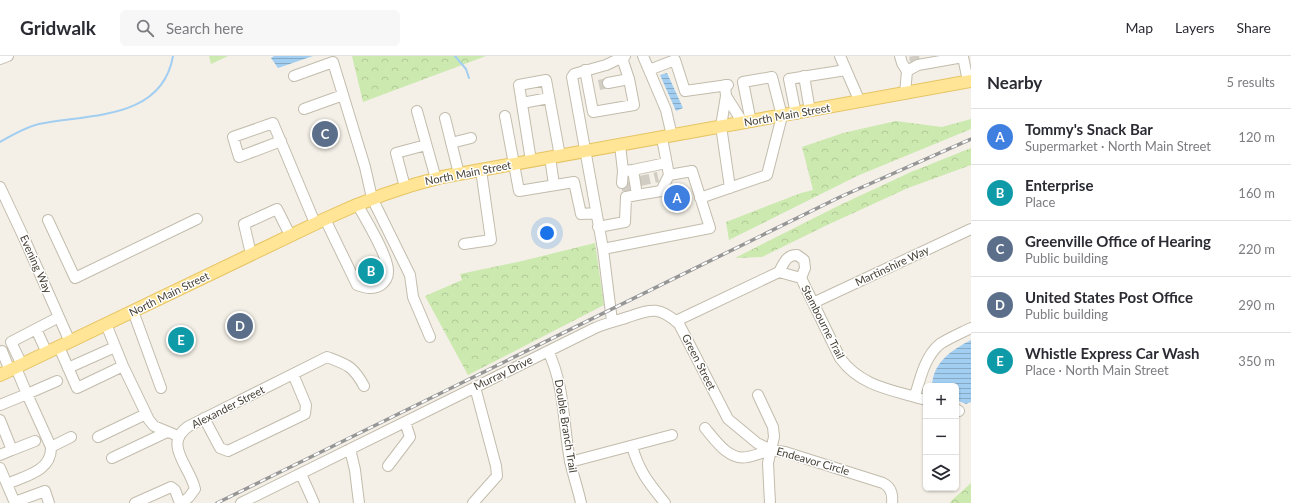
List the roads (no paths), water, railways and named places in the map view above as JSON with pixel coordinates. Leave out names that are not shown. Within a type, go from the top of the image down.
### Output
[{"type":"main road","name":"North Main Street","points":[[12,370],[320,221],[372,198],[405,187],[459,174],[721,126],[747,123],[970,81]]},
{"type":"street","points":[[0,59],[8,56]]},
{"type":"street","points":[[629,187],[637,195],[661,191],[669,175],[666,163],[666,110],[643,56]]},
{"type":"street","points":[[840,56],[860,102]]},
{"type":"street","points":[[900,56],[902,63],[927,62],[958,57],[970,81]]},
{"type":"street","points":[[585,70],[593,112],[634,105],[624,57],[606,65],[585,70],[574,74],[572,77],[602,249],[612,321]]},
{"type":"street","points":[[649,70],[675,60],[684,91],[727,85],[721,126],[730,188]]},
{"type":"street","points":[[294,76],[333,62],[372,198],[410,275],[412,297],[430,337]]},
{"type":"street","points":[[905,94],[927,62]]},
{"type":"street","points":[[796,114],[789,79],[846,70]]},
{"type":"street","points":[[804,76],[810,111]]},
{"type":"street","points":[[700,198],[767,175],[782,116],[772,77],[744,82],[747,123]]},
{"type":"street","points":[[588,87],[629,79]]},
{"type":"street","points":[[531,161],[519,85],[546,80],[555,157],[554,186]]},
{"type":"street","points":[[304,109],[343,95]]},
{"type":"street","points":[[726,96],[747,123]]},
{"type":"street","points":[[522,103],[549,98]]},
{"type":"street","points":[[417,111],[436,179]]},
{"type":"street","points":[[505,116],[519,191],[574,182],[581,214],[596,213]]},
{"type":"street","points":[[445,118],[459,174]]},
{"type":"street","points":[[281,141],[239,157],[233,137],[273,123],[320,221],[357,285],[375,288],[383,284],[387,278],[388,272],[386,260],[358,204]]},
{"type":"street","points":[[451,143],[471,138]]},
{"type":"street","points":[[405,187],[396,153],[426,145]]},
{"type":"street","points":[[598,228],[625,222],[629,187],[628,171],[620,145]]},
{"type":"street","points":[[628,171],[666,163]]},
{"type":"street","points":[[464,244],[491,240],[481,170]]},
{"type":"street","points":[[602,249],[710,228],[692,171],[658,178]]},
{"type":"street","name":"Evening Way","points":[[0,187],[70,342]]},
{"type":"street","points":[[251,254],[244,224],[277,209],[290,235]]},
{"type":"street","points":[[48,220],[76,278],[197,219]]},
{"type":"street","name":"Martinshire Way","points":[[813,303],[971,229]]},
{"type":"street","points":[[676,321],[779,272],[787,258],[791,255],[797,255],[804,260],[804,268],[801,278]]},
{"type":"street","name":"Stambourne Trail","points":[[779,272],[801,278],[840,358],[847,368],[859,378],[878,386],[923,399]]},
{"type":"street","name":"Green Street","points":[[612,321],[653,310],[662,312],[676,321],[686,335],[728,419],[757,443],[771,450]]},
{"type":"street","points":[[133,311],[161,388]]},
{"type":"street","points":[[12,370],[11,342],[59,317]]},
{"type":"street","name":"Murray Drive","points":[[241,503],[548,351],[612,321]]},
{"type":"street","points":[[106,324],[123,366],[146,414],[154,426],[178,436],[177,446],[195,489],[190,497],[181,503],[175,490],[171,487],[135,503]]},
{"type":"street","points":[[914,396],[924,367],[934,350],[941,343],[971,328]]},
{"type":"street","points":[[36,329],[47,353]]},
{"type":"street","points":[[59,347],[77,388],[123,366]]},
{"type":"street","points":[[68,368],[116,347]]},
{"type":"street","points":[[0,352],[2,351],[27,394],[51,447],[51,454],[48,462],[34,473],[7,484]]},
{"type":"street","name":"Double Branch Trail","points":[[548,351],[555,365],[562,390],[570,462],[581,503]]},
{"type":"street","name":"Alexander Street","points":[[178,436],[189,426],[204,418],[327,357],[347,364],[356,372],[364,386]]},
{"type":"street","points":[[204,418],[220,448],[228,451],[283,426],[305,414],[306,405],[293,374]]},
{"type":"street","points":[[0,406],[57,381]]},
{"type":"street","points":[[473,503],[497,476],[496,466],[475,387]]},
{"type":"street","points":[[705,428],[722,447],[737,457],[746,458],[771,450],[774,437],[773,427],[758,395]]},
{"type":"street","points":[[98,437],[146,414]]},
{"type":"street","points":[[0,420],[12,450]]},
{"type":"street","points":[[388,466],[410,437],[405,422]]},
{"type":"street","points":[[112,458],[167,432]]},
{"type":"street","points":[[570,462],[672,435]]},
{"type":"street","points":[[51,447],[71,437]]},
{"type":"street","points":[[0,455],[35,441]]},
{"type":"street","points":[[632,446],[637,465],[665,503]]},
{"type":"street","points":[[350,449],[355,470],[359,503]]},
{"type":"street","name":"Endeavor Circle","points":[[770,503],[768,463],[771,450],[792,454],[883,483],[889,486],[892,492],[892,503]]},
{"type":"street","points":[[1,472],[15,502],[45,491],[50,503]]},
{"type":"street","points":[[301,474],[314,503]]},
{"type":"water","points":[[274,56],[313,56],[278,68],[271,58]]},
{"type":"water","points":[[667,73],[683,108],[676,111],[660,75]]},
{"type":"water","points":[[971,340],[971,402],[966,404],[959,401],[959,383],[932,383],[936,370],[940,364],[957,348]]},
{"type":"waterway","points":[[0,142],[34,125],[100,115],[121,110],[139,103],[154,92],[166,77],[173,56]]},
{"type":"waterway","points":[[455,56],[466,69],[469,78]]},
{"type":"tunnel","points":[[914,56],[915,62]]},
{"type":"tunnel","points":[[599,85],[608,83]]},
{"type":"tunnel","points":[[640,181],[658,177]]},
{"type":"tunnel","points":[[626,182],[627,191]]},
{"type":"railway","points":[[217,503],[840,197],[971,139]]},
{"type":"place","name":"Greenville Office of Hearing","points":[[325,134]]},
{"type":"place","name":"Tommy's Snack Bar","points":[[677,198]]},
{"type":"place","name":"Enterprise","points":[[371,271]]},
{"type":"place","name":"United States Post Office","points":[[240,326]]},
{"type":"place","name":"Whistle Express Car Wash","points":[[181,340]]}]
